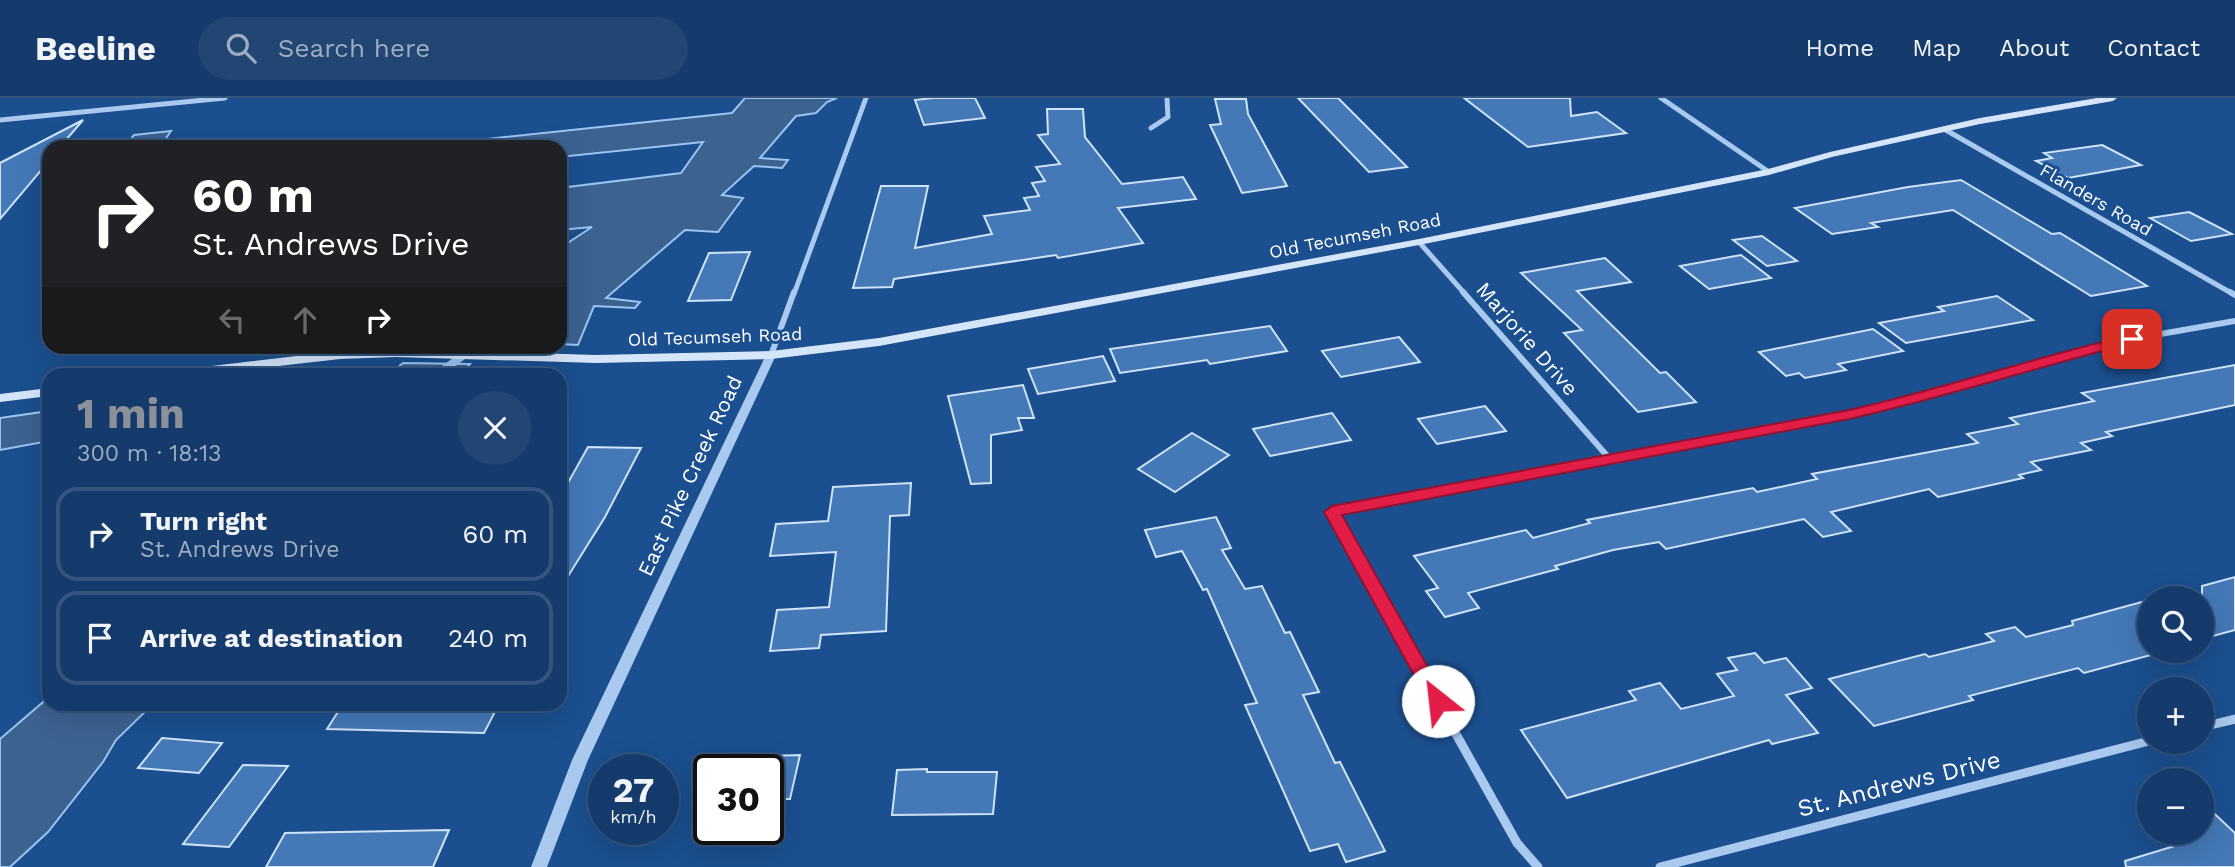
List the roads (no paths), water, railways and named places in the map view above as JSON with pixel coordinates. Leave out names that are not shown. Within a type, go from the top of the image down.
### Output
[{"type":"main road","name":"Old Tecumseh Road","points":[[429,354],[596,359],[771,355],[879,342],[1419,242],[1769,172],[1944,129],[2113,98]]},
{"type":"main road","name":"Old Tecumseh Road","points":[[231,368],[379,354]]},
{"type":"main road","points":[[0,398],[42,392]]},
{"type":"street","points":[[0,120],[225,98]]},
{"type":"street","name":"East Pike Creek Road","points":[[539,867],[580,760],[771,355],[866,98]]},
{"type":"street","points":[[1151,128],[1168,117],[1167,98]]},
{"type":"street","points":[[1661,98],[1769,172]]},
{"type":"street","name":"Flanders Road","points":[[1944,129],[2235,295]]},
{"type":"street","name":"Marjorie Drive","points":[[1419,242],[1609,458]]},
{"type":"street","points":[[1538,867],[1517,843],[1332,512],[1849,415],[1909,401],[2109,343],[2235,321]]},
{"type":"street","points":[[2214,724],[2235,719]]},
{"type":"street","name":"St. Andrews Drive","points":[[1660,867],[2137,744]]},
{"type":"water","points":[[745,98],[837,98],[827,102],[816,113],[796,116],[760,158],[788,160],[782,168],[754,166],[722,195],[743,198],[718,232],[685,230],[606,298],[640,302],[635,308],[594,306],[578,345],[567,344],[567,243],[592,227],[567,229],[567,187],[681,173],[703,142],[567,156],[567,140],[478,140],[732,113]]},
{"type":"water","points":[[171,131],[165,140],[130,140],[134,135]]},
{"type":"water","points":[[403,363],[470,364],[466,368],[397,368]]},
{"type":"water","points":[[42,412],[42,442],[0,450],[0,418]]},
{"type":"water","points":[[42,703],[42,711],[146,711],[116,740],[103,762],[48,832],[10,867],[0,867],[0,739]]},
{"type":"waterway","points":[[446,368],[465,354]]}]
